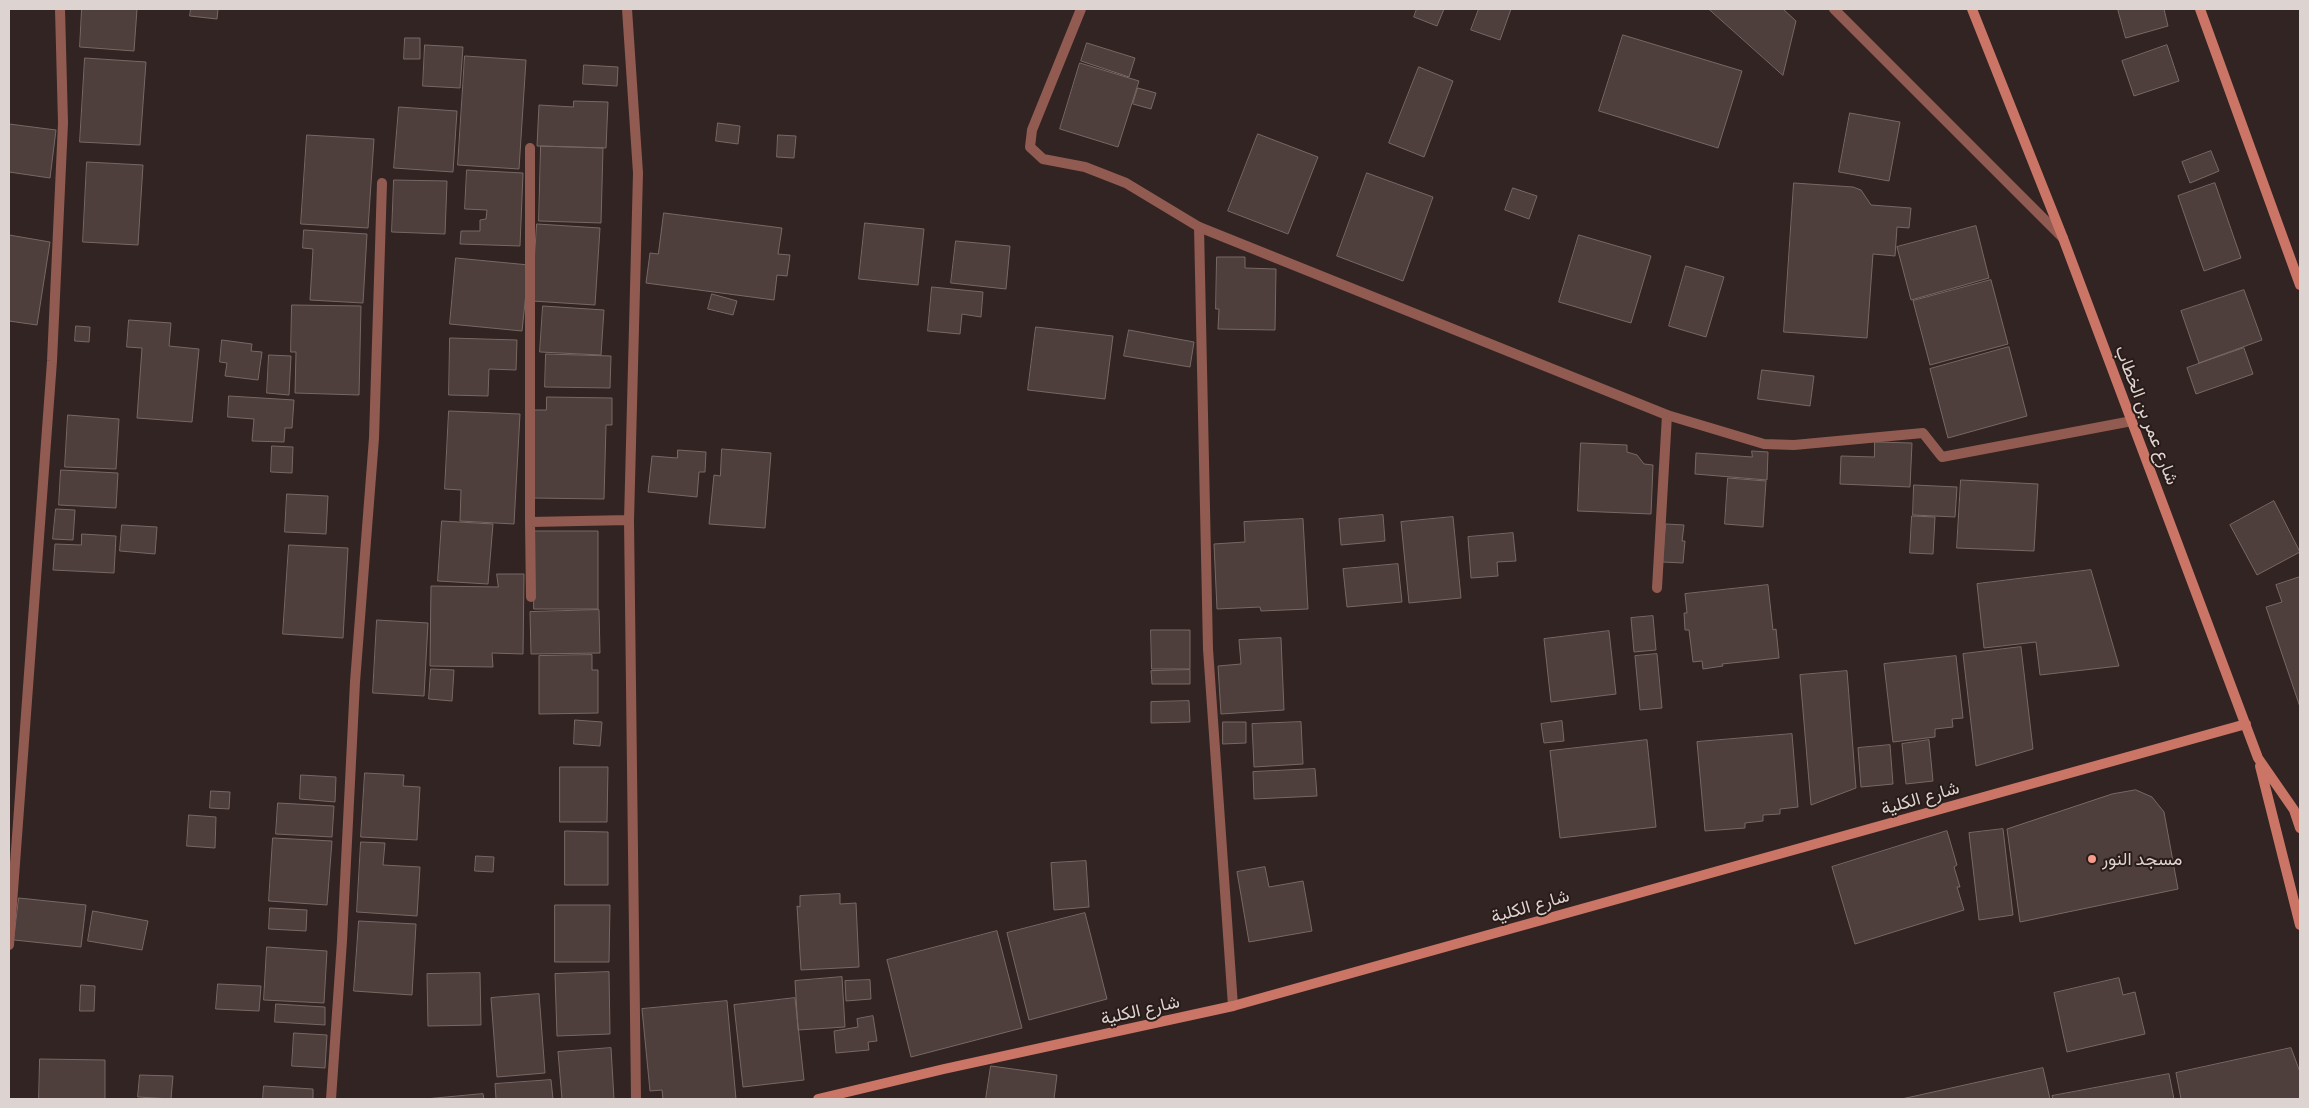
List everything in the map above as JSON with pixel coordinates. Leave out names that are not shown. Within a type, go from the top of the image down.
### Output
[{"type":"street","points":[[9,945],[52,361],[63,123],[60,9]]},
{"type":"street","points":[[627,9],[638,172],[629,520],[636,1099]]},
{"type":"street","points":[[1081,9],[1032,130],[1030,147],[1044,159],[1085,167],[1126,183],[1199,227],[1667,415],[1764,444],[1794,445],[1923,433],[1942,457],[2132,422]]},
{"type":"street","points":[[1834,9],[2063,238]]},
{"type":"street","name":"شارع عمر بن الخطاب","points":[[1972,9],[2063,238],[2258,758],[2294,810],[2300,828]]},
{"type":"street","points":[[2200,9],[2300,285]]},
{"type":"street","points":[[530,148],[531,597]]},
{"type":"street","points":[[331,1099],[342,941],[355,682],[374,438],[382,183]]},
{"type":"street","points":[[1199,227],[1208,649],[1234,1006]]},
{"type":"street","points":[[1657,588],[1667,415]]},
{"type":"street","points":[[530,522],[629,520]]},
{"type":"street","name":"شارع الكلية","points":[[818,1099],[944,1069],[1234,1006],[2246,724]]},
{"type":"street","points":[[2258,758],[2300,925]]},
{"type":"building","points":[[82,9],[137,9],[134,51],[80,47]]},
{"type":"building","points":[[191,9],[218,9],[217,19],[190,16]]},
{"type":"building","points":[[1417,9],[1444,9],[1437,26],[1414,17]]},
{"type":"building","points":[[1479,9],[1511,9],[1500,40],[1471,30]]},
{"type":"building","points":[[1709,9],[1783,9],[1796,21],[1783,75]]},
{"type":"building","points":[[2118,9],[2164,9],[2168,26],[2126,38]]},
{"type":"building","points":[[1623,35],[1742,71],[1718,148],[1599,111]]},
{"type":"building","points":[[405,38],[420,38],[420,59],[404,59]]},
{"type":"building","points":[[1087,43],[1135,58],[1129,77],[1081,61]]},
{"type":"building","points":[[425,45],[463,47],[460,88],[423,86]]},
{"type":"building","points":[[2167,45],[2179,81],[2134,96],[2122,61]]},
{"type":"building","points":[[465,56],[526,60],[519,169],[458,165]]},
{"type":"building","points":[[85,58],[146,62],[140,145],[80,142]]},
{"type":"building","points":[[1080,63],[1139,81],[1118,147],[1060,129]]},
{"type":"building","points":[[584,65],[618,67],[617,86],[583,84]]},
{"type":"building","points":[[1419,67],[1453,81],[1424,157],[1389,143]]},
{"type":"building","points":[[1138,88],[1156,93],[1151,109],[1133,104]]},
{"type":"building","points":[[574,101],[608,102],[606,148],[537,146],[539,105],[573,107]]},
{"type":"building","points":[[399,107],[457,111],[453,172],[394,168]]},
{"type":"building","points":[[1850,113],[1900,122],[1889,181],[1839,172]]},
{"type":"building","points":[[718,123],[740,126],[738,144],[716,141]]},
{"type":"building","points":[[9,124],[56,130],[50,178],[9,172]]},
{"type":"building","points":[[1258,134],[1318,157],[1288,234],[1228,211]]},
{"type":"building","points":[[307,135],[374,139],[368,228],[301,224]]},
{"type":"building","points":[[778,135],[796,136],[794,158],[777,157]]},
{"type":"building","points":[[541,146],[603,148],[601,223],[539,221]]},
{"type":"building","points":[[2211,151],[2219,171],[2190,183],[2182,162]]},
{"type":"building","points":[[87,162],[143,165],[138,245],[83,242]]},
{"type":"building","points":[[467,170],[523,173],[520,246],[460,244],[461,231],[480,231],[480,220],[486,219],[487,210],[465,209]]},
{"type":"building","points":[[1367,173],[1433,197],[1403,281],[1337,256]]},
{"type":"building","points":[[394,180],[447,181],[445,234],[392,232]]},
{"type":"building","points":[[1794,183],[1853,187],[1861,190],[1871,205],[1911,208],[1909,228],[1897,227],[1895,256],[1873,254],[1867,338],[1784,332]]},
{"type":"building","points":[[2215,183],[2241,258],[2204,271],[2178,196]]},
{"type":"building","points":[[1513,188],[1537,196],[1529,219],[1505,210]]},
{"type":"building","points":[[664,213],[782,228],[778,254],[790,255],[787,276],[777,275],[774,300],[646,283],[650,253],[658,254]]},
{"type":"building","points":[[865,223],[924,229],[918,285],[859,279]]},
{"type":"building","points":[[537,224],[600,228],[595,305],[532,301]]},
{"type":"building","points":[[1976,226],[1989,278],[1911,300],[1897,247]]},
{"type":"building","points":[[304,230],[367,234],[363,303],[310,300],[313,249],[303,248]]},
{"type":"building","points":[[9,235],[50,242],[37,325],[9,321]]},
{"type":"building","points":[[1579,235],[1651,256],[1631,323],[1559,302]]},
{"type":"building","points":[[956,241],[1010,246],[1006,289],[951,283]]},
{"type":"building","points":[[1217,257],[1245,257],[1245,268],[1276,269],[1275,330],[1218,329],[1219,309],[1216,309]]},
{"type":"building","points":[[456,258],[529,265],[522,331],[450,324]]},
{"type":"building","points":[[1686,266],[1724,277],[1706,337],[1669,326]]},
{"type":"building","points":[[1991,280],[2008,344],[1930,365],[1913,301]]},
{"type":"building","points":[[932,287],[983,292],[981,317],[962,314],[960,334],[928,331]]},
{"type":"building","points":[[2244,290],[2262,340],[2199,363],[2181,311]]},
{"type":"building","points":[[712,294],[737,301],[733,315],[708,309]]},
{"type":"building","points":[[292,305],[361,306],[359,395],[295,393],[296,352],[291,352]]},
{"type":"building","points":[[543,306],[604,310],[601,355],[540,352]]},
{"type":"building","points":[[129,320],[171,323],[169,346],[199,349],[192,422],[137,418],[142,348],[127,347]]},
{"type":"building","points":[[76,326],[90,327],[89,342],[75,341]]},
{"type":"building","points":[[1036,327],[1113,336],[1105,399],[1028,390]]},
{"type":"building","points":[[1129,330],[1194,342],[1190,367],[1124,356]]},
{"type":"building","points":[[450,338],[517,340],[516,370],[489,369],[488,396],[449,395]]},
{"type":"building","points":[[222,340],[252,344],[251,351],[262,352],[258,380],[225,376],[227,363],[220,362]]},
{"type":"building","points":[[2009,347],[2027,416],[1948,438],[1930,369]]},
{"type":"building","points":[[2244,348],[2253,374],[2196,394],[2187,368]]},
{"type":"building","points":[[546,354],[611,356],[610,388],[545,387]]},
{"type":"building","points":[[269,355],[291,356],[289,395],[267,393]]},
{"type":"building","points":[[1762,370],[1814,376],[1810,406],[1758,399]]},
{"type":"building","points":[[229,396],[294,400],[292,428],[285,428],[284,442],[252,441],[254,419],[228,417]]},
{"type":"building","points":[[547,397],[612,398],[612,425],[606,425],[604,499],[532,498],[534,410],[546,410]]},
{"type":"building","points":[[449,411],[520,414],[514,524],[460,521],[461,490],[445,489]]},
{"type":"building","points":[[68,415],[119,419],[116,469],[65,467]]},
{"type":"building","points":[[1875,442],[1912,443],[1910,487],[1840,484],[1841,456],[1874,457]]},
{"type":"building","points":[[1581,443],[1627,445],[1627,452],[1637,455],[1644,464],[1653,465],[1651,514],[1578,511]]},
{"type":"building","points":[[272,446],[293,447],[292,473],[271,472]]},
{"type":"building","points":[[722,449],[771,453],[765,528],[709,524],[714,475],[720,476]]},
{"type":"building","points":[[678,450],[706,452],[705,472],[699,472],[697,497],[648,492],[652,456],[677,458]]},
{"type":"building","points":[[1752,451],[1768,452],[1767,480],[1695,474],[1696,453],[1752,457]]},
{"type":"building","points":[[61,470],[118,473],[116,508],[59,505]]},
{"type":"building","points":[[1728,478],[1766,481],[1763,527],[1725,524]]},
{"type":"building","points":[[1961,480],[2038,484],[2034,551],[1957,548]]},
{"type":"building","points":[[1914,485],[1957,487],[1955,517],[1913,515]]},
{"type":"building","points":[[287,494],[328,496],[326,534],[285,532]]},
{"type":"building","points":[[2274,501],[2300,552],[2257,575],[2230,525]]},
{"type":"building","points":[[56,509],[75,510],[73,540],[53,539]]},
{"type":"building","points":[[1383,515],[1385,541],[1341,545],[1339,519]]},
{"type":"building","points":[[1912,516],[1935,517],[1933,554],[1910,553]]},
{"type":"building","points":[[1453,517],[1461,598],[1409,603],[1401,522]]},
{"type":"building","points":[[1303,519],[1308,609],[1261,611],[1260,607],[1217,609],[1214,544],[1245,542],[1244,522]]},
{"type":"building","points":[[442,521],[493,524],[488,584],[438,581]]},
{"type":"building","points":[[1666,524],[1684,525],[1682,541],[1685,541],[1683,563],[1663,562]]},
{"type":"building","points":[[122,525],[157,527],[155,554],[120,551]]},
{"type":"building","points":[[534,531],[598,531],[598,609],[534,609]]},
{"type":"building","points":[[1513,533],[1516,561],[1497,562],[1498,576],[1471,578],[1468,537]]},
{"type":"building","points":[[82,534],[116,536],[114,573],[53,570],[55,544],[81,545]]},
{"type":"building","points":[[289,545],[348,548],[343,638],[283,634]]},
{"type":"building","points":[[1398,564],[1402,602],[1347,607],[1343,569]]},
{"type":"building","points":[[2091,570],[2119,666],[2040,675],[2036,642],[1984,648],[1977,584]]},
{"type":"building","points":[[497,574],[524,574],[523,654],[492,653],[493,667],[430,666],[431,586],[498,587]]},
{"type":"building","points":[[2300,577],[2300,707],[2266,607],[2282,602],[2276,585]]},
{"type":"building","points":[[1768,585],[1773,630],[1776,629],[1779,658],[1722,664],[1723,666],[1703,669],[1702,661],[1693,662],[1689,630],[1685,630],[1684,613],[1687,613],[1685,594]]},
{"type":"building","points":[[599,610],[600,653],[531,654],[530,612]]},
{"type":"building","points":[[1653,616],[1656,650],[1634,652],[1631,618]]},
{"type":"building","points":[[377,620],[428,623],[424,696],[373,693]]},
{"type":"building","points":[[1151,630],[1190,630],[1190,669],[1152,669]]},
{"type":"building","points":[[1609,631],[1616,694],[1551,702],[1544,639]]},
{"type":"building","points":[[1281,638],[1284,710],[1221,714],[1218,666],[1241,664],[1239,640]]},
{"type":"building","points":[[2021,647],[2033,749],[1976,766],[1963,654]]},
{"type":"building","points":[[1657,654],[1662,708],[1640,710],[1635,656]]},
{"type":"building","points":[[592,655],[592,670],[598,670],[598,713],[539,714],[539,656]]},
{"type":"building","points":[[1956,656],[1963,718],[1952,719],[1953,727],[1935,729],[1935,737],[1893,742],[1884,664]]},
{"type":"building","points":[[431,669],[454,670],[452,701],[429,699]]},
{"type":"building","points":[[1190,670],[1190,684],[1152,684],[1151,671]]},
{"type":"building","points":[[1847,671],[1856,788],[1811,805],[1800,675]]},
{"type":"building","points":[[1189,701],[1190,722],[1151,723],[1151,702]]},
{"type":"building","points":[[575,720],[602,722],[600,746],[574,744]]},
{"type":"building","points":[[1562,721],[1564,741],[1544,743],[1541,724]]},
{"type":"building","points":[[1223,722],[1246,722],[1246,743],[1223,744]]},
{"type":"building","points":[[1301,722],[1303,764],[1254,767],[1252,724]]},
{"type":"building","points":[[1792,734],[1798,807],[1780,809],[1780,814],[1763,815],[1763,821],[1745,823],[1745,828],[1705,831],[1697,742]]},
{"type":"building","points":[[1647,740],[1656,827],[1560,838],[1550,751]]},
{"type":"building","points":[[1929,740],[1933,781],[1906,784],[1902,744]]},
{"type":"building","points":[[1890,745],[1893,784],[1861,787],[1858,748]]},
{"type":"building","points":[[560,767],[608,767],[607,822],[560,822]]},
{"type":"building","points":[[1315,769],[1317,796],[1254,799],[1253,772]]},
{"type":"building","points":[[365,773],[404,775],[403,786],[420,787],[417,840],[361,837]]},
{"type":"building","points":[[301,775],[336,777],[335,802],[300,799]]},
{"type":"building","name":"مسجد النور","points":[[2136,790],[2152,797],[2164,812],[2178,889],[2020,922],[2007,829],[2112,794]]},
{"type":"building","points":[[211,791],[230,792],[229,809],[210,808]]},
{"type":"building","points":[[278,803],[334,806],[332,837],[276,834]]},
{"type":"building","points":[[189,815],[216,817],[215,848],[187,846]]},
{"type":"building","points":[[2003,829],[2013,915],[1979,920],[1969,833]]},
{"type":"building","points":[[565,831],[608,832],[608,885],[565,885]]},
{"type":"building","points":[[1947,831],[1957,865],[1954,867],[1960,887],[1957,887],[1964,910],[1855,944],[1832,867]]},
{"type":"building","points":[[273,838],[332,841],[327,905],[269,901]]},
{"type":"building","points":[[361,842],[385,843],[383,865],[420,867],[417,916],[357,912]]},
{"type":"building","points":[[476,856],[494,857],[493,872],[475,871]]},
{"type":"building","points":[[1086,861],[1089,907],[1054,910],[1051,863]]},
{"type":"building","points":[[1265,867],[1269,887],[1303,881],[1312,931],[1249,942],[1237,872]]},
{"type":"building","points":[[840,894],[840,904],[856,903],[859,967],[801,970],[797,906],[800,907],[800,896]]},
{"type":"building","points":[[19,898],[86,905],[81,947],[14,940]]},
{"type":"building","points":[[555,905],[610,905],[609,962],[555,962]]},
{"type":"building","points":[[270,908],[307,910],[306,931],[269,929]]},
{"type":"building","points":[[93,911],[148,921],[142,950],[88,941]]},
{"type":"building","points":[[1085,913],[1107,999],[1029,1020],[1007,933]]},
{"type":"building","points":[[359,921],[416,924],[412,995],[354,991]]},
{"type":"building","points":[[997,931],[1022,1028],[911,1057],[887,960]]},
{"type":"building","points":[[267,947],[327,951],[324,1003],[264,1000]]},
{"type":"building","points":[[609,972],[610,1034],[557,1036],[555,974]]},
{"type":"building","points":[[480,973],[481,1025],[428,1026],[427,974]]},
{"type":"building","points":[[842,977],[845,1027],[798,1030],[795,981]]},
{"type":"building","points":[[2119,978],[2123,995],[2135,992],[2145,1034],[2067,1052],[2054,993]]},
{"type":"building","points":[[870,980],[871,999],[846,1001],[845,981]]},
{"type":"building","points":[[218,984],[261,986],[259,1011],[216,1009]]},
{"type":"building","points":[[81,985],[95,986],[94,1011],[80,1011]]},
{"type":"building","points":[[539,994],[545,1073],[497,1077],[491,998]]},
{"type":"building","points":[[795,998],[804,1080],[743,1087],[734,1005]]},
{"type":"building","points":[[727,1001],[736,1099],[663,1099],[662,1090],[650,1091],[642,1009]]},
{"type":"building","points":[[276,1004],[325,1007],[325,1025],[275,1022]]},
{"type":"building","points":[[873,1016],[877,1041],[868,1042],[869,1050],[836,1053],[834,1031],[858,1027],[857,1019]]},
{"type":"building","points":[[294,1033],[327,1035],[325,1068],[292,1066]]},
{"type":"building","points":[[611,1048],[614,1099],[562,1099],[558,1052]]},
{"type":"building","points":[[2291,1048],[2300,1072],[2300,1099],[2181,1099],[2176,1073]]},
{"type":"building","points":[[40,1059],[105,1060],[105,1099],[39,1099]]},
{"type":"building","points":[[991,1066],[1057,1075],[1054,1099],[986,1099]]},
{"type":"building","points":[[2043,1068],[2050,1099],[1902,1099]]},
{"type":"building","points":[[2169,1074],[2174,1099],[2053,1099],[2052,1096]]},
{"type":"building","points":[[140,1075],[173,1076],[171,1099],[138,1097]]},
{"type":"building","points":[[551,1080],[553,1099],[496,1099],[495,1084]]},
{"type":"building","points":[[264,1086],[313,1089],[313,1099],[263,1099]]},
{"type":"building","points":[[483,1094],[484,1099],[425,1099]]},
{"type":"place","name":"مسجد النور","points":[[2092,859]]}]
